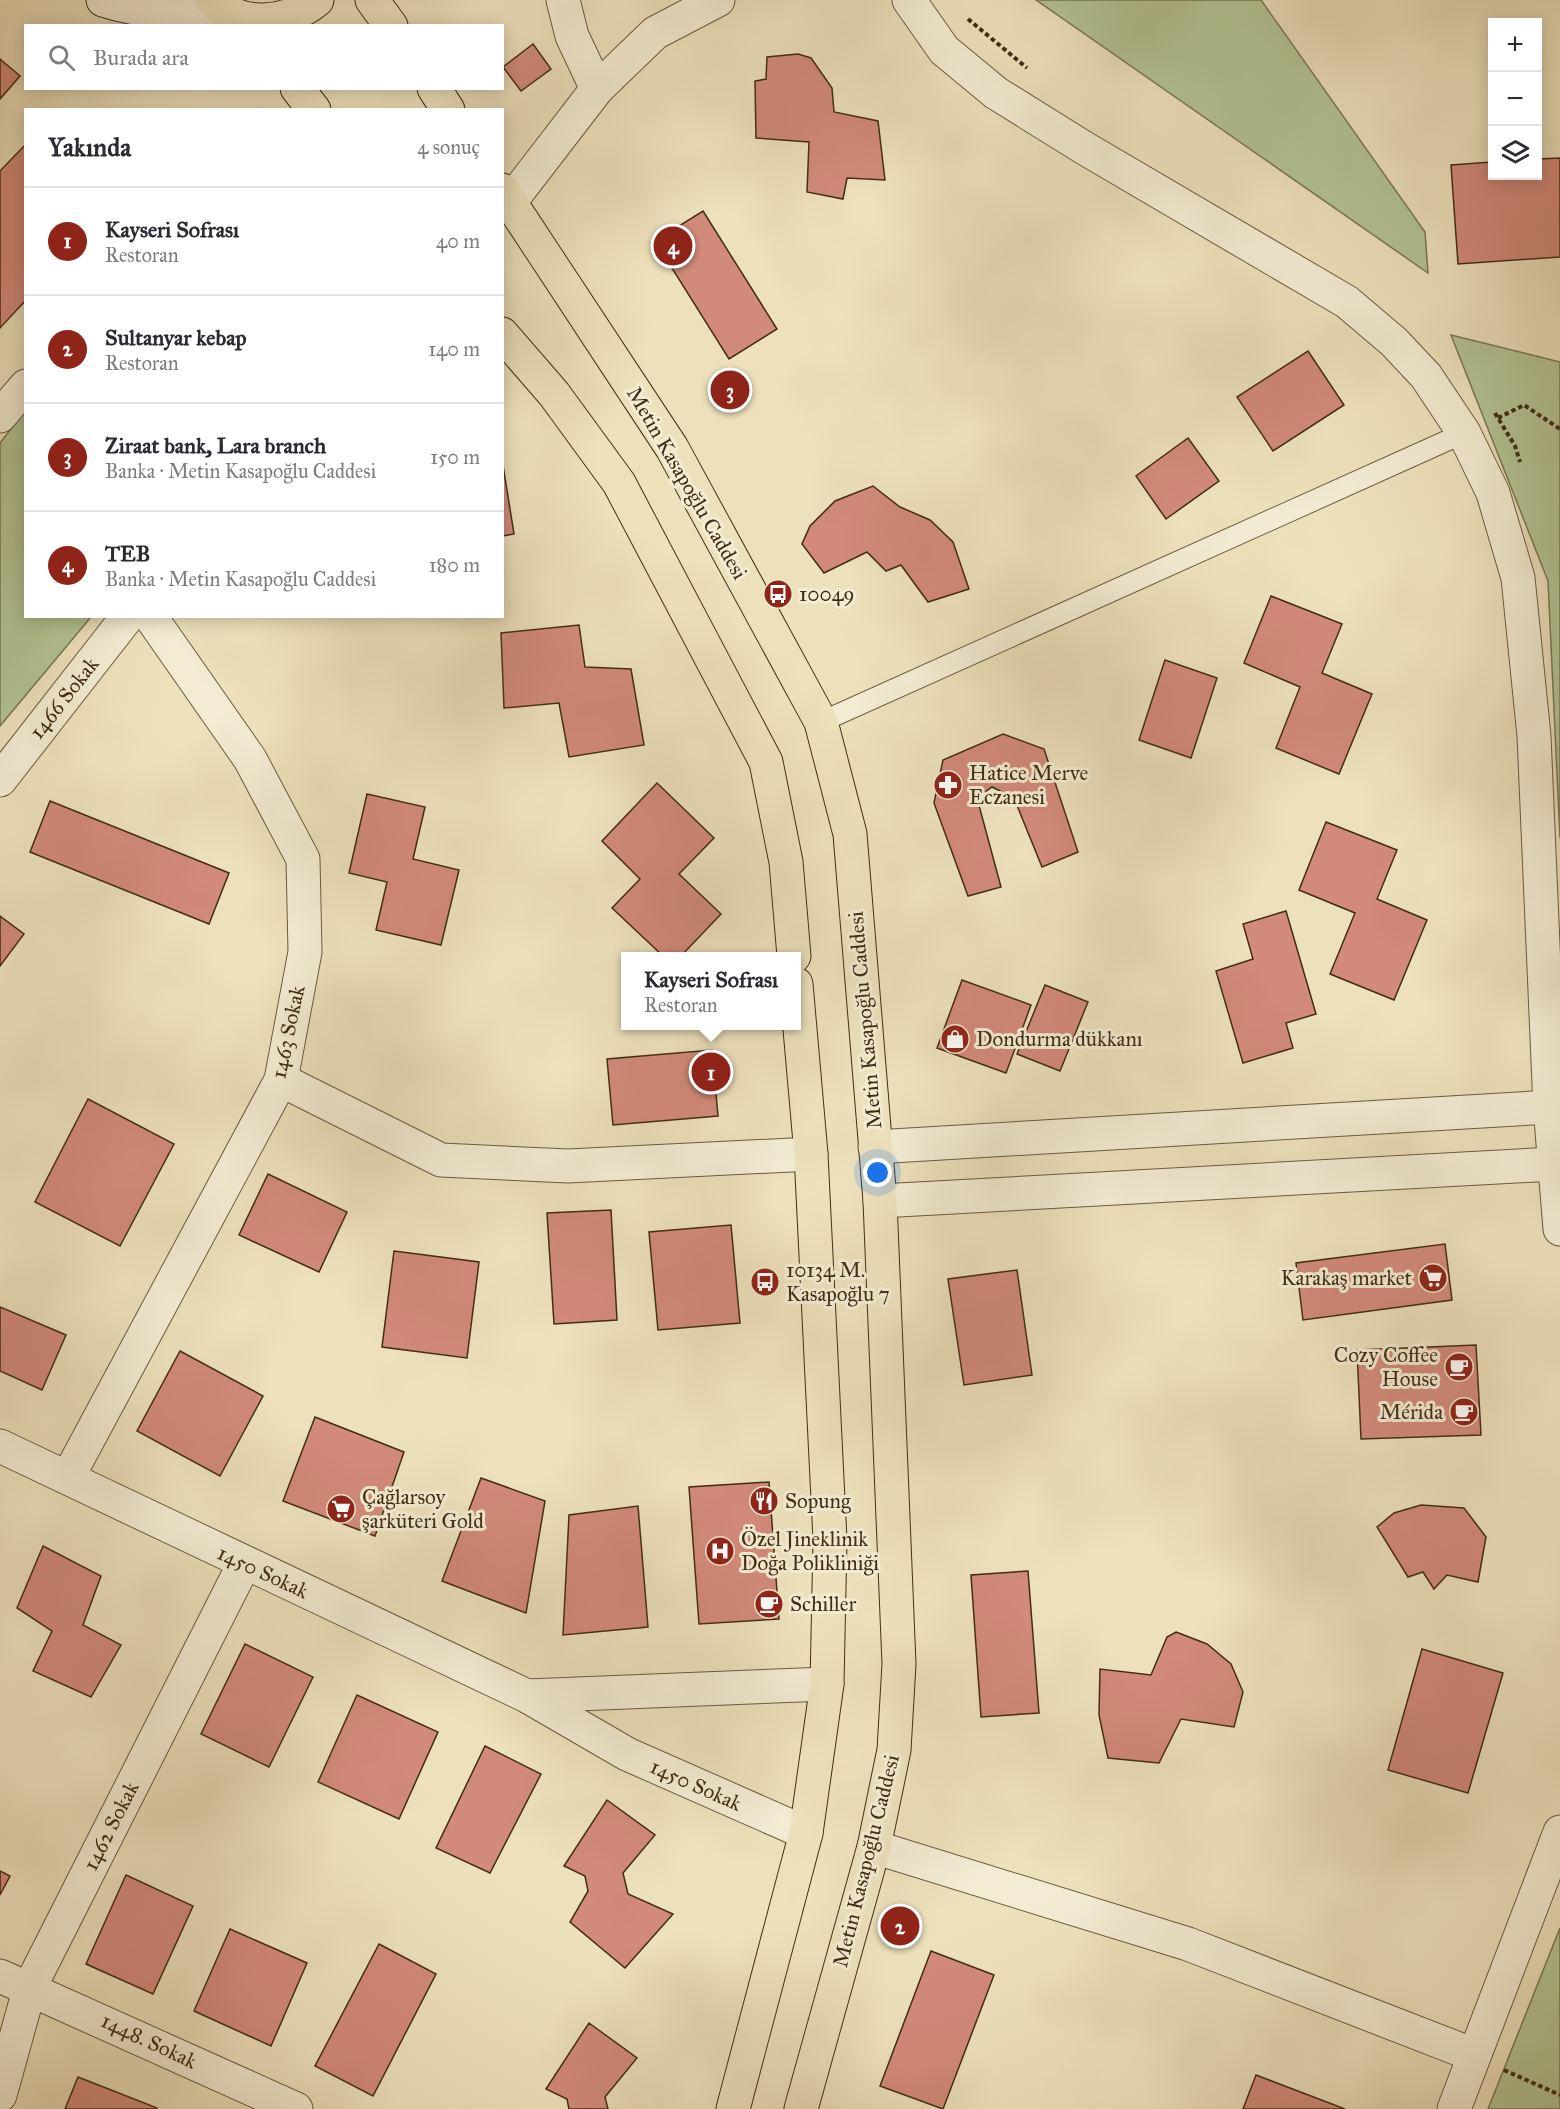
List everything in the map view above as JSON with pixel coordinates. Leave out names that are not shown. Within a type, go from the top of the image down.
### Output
[{"type":"main road","points":[[238,15],[271,20],[289,16],[317,0]]},
{"type":"main road","points":[[372,0],[390,24]]},
{"type":"main road","points":[[299,90],[312,108]]},
{"type":"main road","points":[[435,90],[447,108]]},
{"type":"main road","name":"Metin Kasapoğlu Caddesi","points":[[506,196],[672,448],[821,722],[850,834],[880,1201],[899,1664],[894,1750],[874,1847],[801,2109]]},
{"type":"main road","points":[[504,336],[554,394],[619,483],[766,762],[786,862],[794,952]]},
{"type":"main road","points":[[733,2109],[806,1833],[827,1684],[830,1540],[811,1154],[800,1030]]},
{"type":"street","points":[[103,0],[131,9],[176,14],[238,15]]},
{"type":"street","points":[[563,0],[572,36],[597,89]]},
{"type":"street","points":[[506,196],[597,89],[655,33],[718,0]]},
{"type":"street","points":[[909,0],[944,50],[996,93],[1086,149],[1347,302],[1394,342],[1426,376],[1464,433],[1493,493],[1518,578],[1534,736],[1550,1107],[1560,1228]]},
{"type":"street","points":[[0,416],[24,388]]},
{"type":"street","name":"1466 Sokak","points":[[0,780],[126,618]]},
{"type":"street","name":"1463 Sokak","points":[[68,1477],[281,1080],[305,952],[303,859],[250,759],[151,618]]},
{"type":"street","points":[[281,1080],[441,1160],[568,1166],[811,1154]]},
{"type":"street","points":[[876,1147],[1550,1107]]},
{"type":"street","points":[[880,1201],[1554,1164]]},
{"type":"street","name":"1450 Sokak","points":[[0,1446],[244,1564],[527,1696],[627,1754],[806,1833]]},
{"type":"street","name":"1462 Sokak","points":[[0,2096],[30,1987],[244,1564]]},
{"type":"street","name":"1450 Sokak","points":[[527,1696],[827,1684]]},
{"type":"street","points":[[1454,2109],[1560,1832]]},
{"type":"street","points":[[874,1847],[1188,1944],[1474,2055]]},
{"type":"street","name":"1448. Sokak","points":[[0,1976],[30,1987],[296,2109]]},
{"type":"lane","points":[[821,722],[1464,433]]},
{"type":"path","points":[[1464,433],[1524,405],[1560,429]]},
{"type":"path","points":[[1474,2055],[1560,2095]]},
{"type":"green space","points":[[1036,0],[1261,0],[1425,232],[1428,273]]},
{"type":"green space","points":[[1451,335],[1560,362],[1560,838],[1548,581]]},
{"type":"green space","points":[[24,412],[24,618],[90,618],[0,726],[0,443]]},
{"type":"green space","points":[[1560,1928],[1560,2109],[1488,2109]]},
{"type":"building","points":[[533,44],[551,69],[521,91],[504,66]]},
{"type":"building","points":[[798,54],[811,58],[832,88],[834,112],[878,121],[885,180],[847,178],[843,199],[807,192],[809,142],[756,138],[755,81],[766,79],[767,57]]},
{"type":"building","points":[[0,59],[20,76],[0,99]]},
{"type":"building","points":[[24,146],[24,302],[0,328],[0,171]]},
{"type":"building","points":[[1560,158],[1560,257],[1458,264],[1451,165],[1488,162],[1488,180],[1542,180],[1542,159]]},
{"type":"building","points":[[703,211],[777,329],[729,359],[655,241]]},
{"type":"building","points":[[1308,351],[1344,405],[1273,451],[1237,397]]},
{"type":"building","points":[[1188,438],[1219,481],[1166,519],[1136,476]]},
{"type":"building","points":[[504,472],[514,534],[504,536]]},
{"type":"building","points":[[873,486],[900,507],[930,520],[953,542],[969,589],[928,602],[901,565],[886,571],[867,552],[824,573],[802,544],[810,526],[835,501]]},
{"type":"building","points":[[1271,596],[1342,624],[1322,673],[1372,694],[1339,774],[1276,748],[1300,687],[1244,663]]},
{"type":"building","points":[[579,625],[585,667],[631,669],[644,745],[569,757],[559,703],[504,708],[501,633]]},
{"type":"building","points":[[1165,660],[1217,678],[1191,758],[1139,740]]},
{"type":"building","points":[[1003,734],[1044,749],[1078,852],[1042,867],[1014,798],[992,787],[977,798],[1001,887],[968,896],[934,803],[943,760]]},
{"type":"building","points":[[657,783],[714,838],[679,874],[721,914],[685,952],[659,952],[612,908],[640,879],[602,841]]},
{"type":"building","points":[[367,794],[425,807],[413,859],[459,870],[441,945],[376,930],[387,882],[349,873]]},
{"type":"building","points":[[50,801],[229,873],[209,924],[30,852]]},
{"type":"building","points":[[1326,822],[1397,850],[1377,899],[1427,920],[1394,1000],[1330,974],[1355,913],[1299,890]]},
{"type":"building","points":[[1286,911],[1316,1014],[1286,1023],[1293,1048],[1243,1063],[1216,971],[1253,959],[1243,924]]},
{"type":"building","points":[[0,916],[24,934],[0,966]]},
{"type":"building","points":[[962,980],[1031,1005],[1006,1073],[937,1048]]},
{"type":"building","points":[[1045,985],[1088,1002],[1060,1071],[1017,1054]]},
{"type":"building","points":[[712,1050],[718,1116],[613,1125],[607,1059]]},
{"type":"building","points":[[88,1099],[174,1144],[120,1246],[35,1202]]},
{"type":"building","points":[[268,1174],[347,1212],[319,1272],[239,1235]]},
{"type":"building","points":[[611,1210],[617,1320],[554,1324],[547,1213]]},
{"type":"building","points":[[731,1225],[740,1323],[658,1330],[649,1232]]},
{"type":"building","points":[[1445,1244],[1452,1300],[1303,1320],[1296,1263]]},
{"type":"building","points":[[394,1251],[479,1262],[467,1358],[382,1347]]},
{"type":"building","points":[[1017,1270],[1032,1375],[964,1385],[948,1279]]},
{"type":"building","points":[[0,1307],[66,1335],[42,1390],[0,1371]]},
{"type":"building","points":[[1476,1345],[1481,1435],[1361,1439],[1357,1350]]},
{"type":"building","points":[[180,1351],[263,1396],[220,1476],[137,1431]]},
{"type":"building","points":[[315,1417],[404,1452],[375,1536],[283,1501]]},
{"type":"building","points":[[481,1478],[545,1501],[526,1613],[442,1581]]},
{"type":"building","points":[[769,1482],[779,1619],[699,1624],[689,1487]]},
{"type":"building","points":[[1421,1505],[1464,1508],[1486,1537],[1478,1582],[1447,1575],[1434,1589],[1423,1572],[1408,1577],[1377,1527],[1394,1513]]},
{"type":"building","points":[[638,1506],[648,1627],[563,1635],[569,1515]]},
{"type":"building","points":[[43,1546],[101,1576],[83,1625],[121,1645],[91,1697],[33,1671],[52,1631],[17,1608]]},
{"type":"building","points":[[1028,1571],[1039,1713],[981,1717],[971,1575]]},
{"type":"building","points":[[1176,1632],[1207,1644],[1231,1664],[1243,1692],[1234,1727],[1181,1719],[1159,1763],[1108,1758],[1099,1715],[1100,1669],[1151,1675],[1167,1637]]},
{"type":"building","points":[[245,1644],[313,1677],[269,1767],[201,1734]]},
{"type":"building","points":[[1422,1649],[1503,1673],[1468,1793],[1388,1770]]},
{"type":"building","points":[[357,1695],[438,1732],[399,1819],[318,1782]]},
{"type":"building","points":[[485,1746],[541,1774],[490,1873],[436,1848]]},
{"type":"building","points":[[607,1800],[655,1835],[623,1873],[628,1894],[673,1914],[625,1968],[570,1922],[588,1891],[585,1876],[564,1866]]},
{"type":"building","points":[[0,1871],[10,1876],[0,1895]]},
{"type":"building","points":[[126,1875],[193,1906],[153,1994],[86,1964]]},
{"type":"building","points":[[230,1929],[307,1963],[271,2046],[194,2011]]},
{"type":"building","points":[[379,1944],[436,1974],[373,2096],[315,2066]]},
{"type":"building","points":[[931,1951],[994,1975],[943,2109],[880,2086]]},
{"type":"building","points":[[589,2023],[637,2058],[605,2097],[608,2109],[569,2109],[567,2099],[546,2089]]},
{"type":"building","points":[[1256,2075],[1345,2109],[1243,2109]]},
{"type":"building","points":[[78,2077],[157,2108],[65,2109]]},
{"type":"place","name":"TEB","points":[[673,246]]},
{"type":"place","name":"Ziraat bank, Lara branch","points":[[730,390]]},
{"type":"place","name":"10049","points":[[778,594]]},
{"type":"place","name":"Hatice Merve Eczanesi","points":[[948,785]]},
{"type":"place","name":"Dondurma dükkanı","points":[[955,1039]]},
{"type":"place","name":"Kayseri Sofrası","points":[[711,1072]]},
{"type":"place","name":"Karakaş market","points":[[1433,1278]]},
{"type":"place","name":"10134 M. Kasapoğlu 7","points":[[765,1282]]},
{"type":"place","name":"Cozy Coffee House","points":[[1459,1367]]},
{"type":"place","name":"Mérida","points":[[1464,1412]]},
{"type":"place","name":"Sopung","points":[[764,1501]]},
{"type":"place","name":"Çağlarsoy şarküteri Gold","points":[[341,1509]]},
{"type":"place","name":"Özel Jineklinik Doğa Polikliniği","points":[[720,1551]]},
{"type":"place","name":"Schiller","points":[[769,1604]]},
{"type":"place","name":"Sultanyar kebap","points":[[900,1926]]}]
